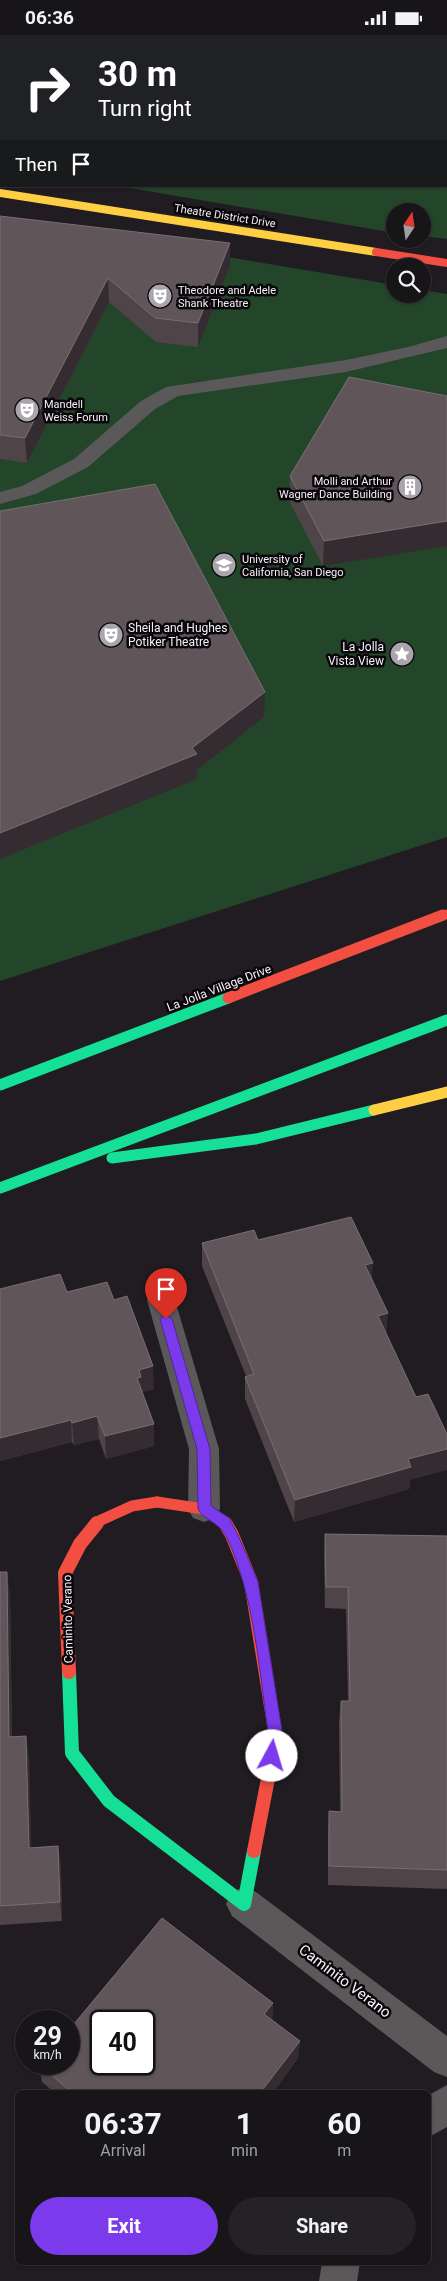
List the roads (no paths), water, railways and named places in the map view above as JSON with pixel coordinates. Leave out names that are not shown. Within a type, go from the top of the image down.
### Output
[{"type":"street","name":"Theatre District Drive","points":[[0,193],[447,263]]},
{"type":"street","points":[[0,499],[30,490],[81,463],[148,405],[173,391],[355,365],[414,353],[447,342]]},
{"type":"street","name":"La Jolla Village Drive","points":[[0,1085],[447,914]]},
{"type":"street","points":[[0,1188],[447,1020]]},
{"type":"street","points":[[65,1164],[256,1139],[447,1092]]},
{"type":"street","points":[[161,1300],[204,1449],[204,1509]]},
{"type":"street","name":"Caminito Verano","points":[[244,1904],[276,1737],[251,1582],[232,1535],[224,1522],[204,1509],[156,1502],[132,1506],[99,1521],[76,1551],[65,1573],[72,1753],[109,1801],[447,2059]]},
{"type":"street","points":[[431,2116],[447,2104]]},
{"type":"street","points":[[338,2281],[341,2265]]},
{"type":"place","name":"Theodore and Adele Shank Theatre","points":[[160,296]]},
{"type":"place","name":"Mandell Weiss Forum","points":[[27,410]]},
{"type":"place","name":"Molli and Arthur Wagner Dance Building","points":[[410,487]]},
{"type":"place","name":"University of California, San Diego","points":[[224,565]]},
{"type":"place","name":"Sheila and Hughes Potiker Theatre","points":[[111,635]]},
{"type":"place","name":"La Jolla Vista View","points":[[402,654]]}]
